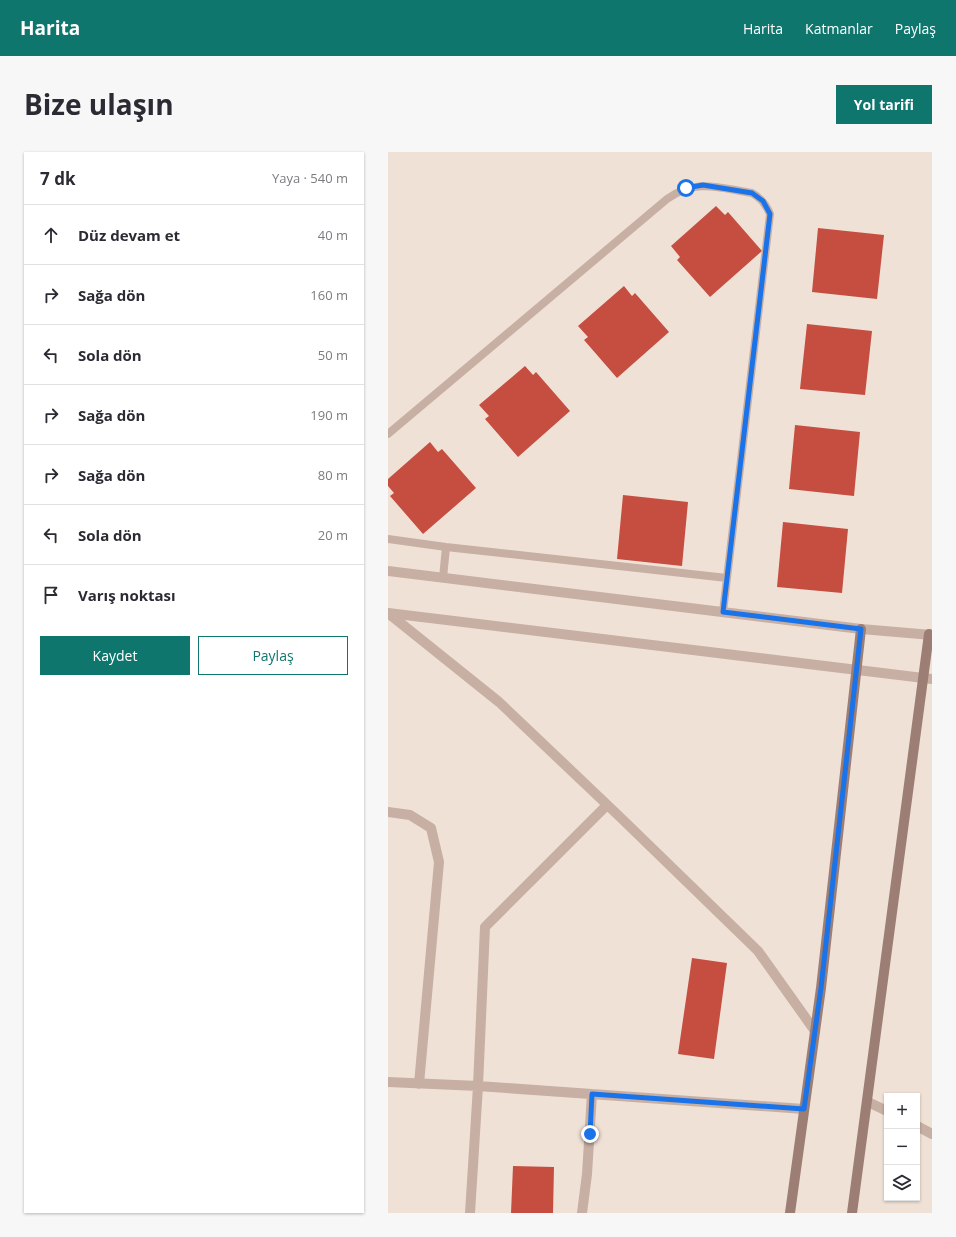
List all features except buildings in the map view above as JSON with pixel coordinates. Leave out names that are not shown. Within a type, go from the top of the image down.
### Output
[{"type":"main road","points":[[790,1213],[821,988],[861,629]]},
{"type":"main road","points":[[852,1213],[928,678],[930,635]]},
{"type":"street","points":[[388,572],[861,629],[930,635]]},
{"type":"street","points":[[388,613],[928,678]]},
{"type":"street","points":[[388,613],[499,702],[758,951],[815,1030]]},
{"type":"street","points":[[470,1213],[478,1086],[485,927],[607,805]]},
{"type":"street","points":[[388,812],[410,815],[431,828],[439,862],[419,1084]]},
{"type":"street","points":[[388,1082],[478,1086],[804,1109]]},
{"type":"street","points":[[582,1213],[587,1174],[592,1094]]},
{"type":"street","points":[[868,1102],[884,1110]]},
{"type":"street","points":[[920,1128],[932,1134]]},
{"type":"lane","points":[[388,434],[676,193],[686,188],[703,185],[752,193],[763,201],[770,214],[723,612]]},
{"type":"lane","points":[[388,539],[446,547],[727,578]]},
{"type":"lane","points":[[443,578],[446,547]]},
{"type":"route","points":[[590,1134],[592,1094],[804,1109],[821,988],[861,629],[723,612],[770,214],[763,201],[752,193],[703,185],[686,188]]}]
